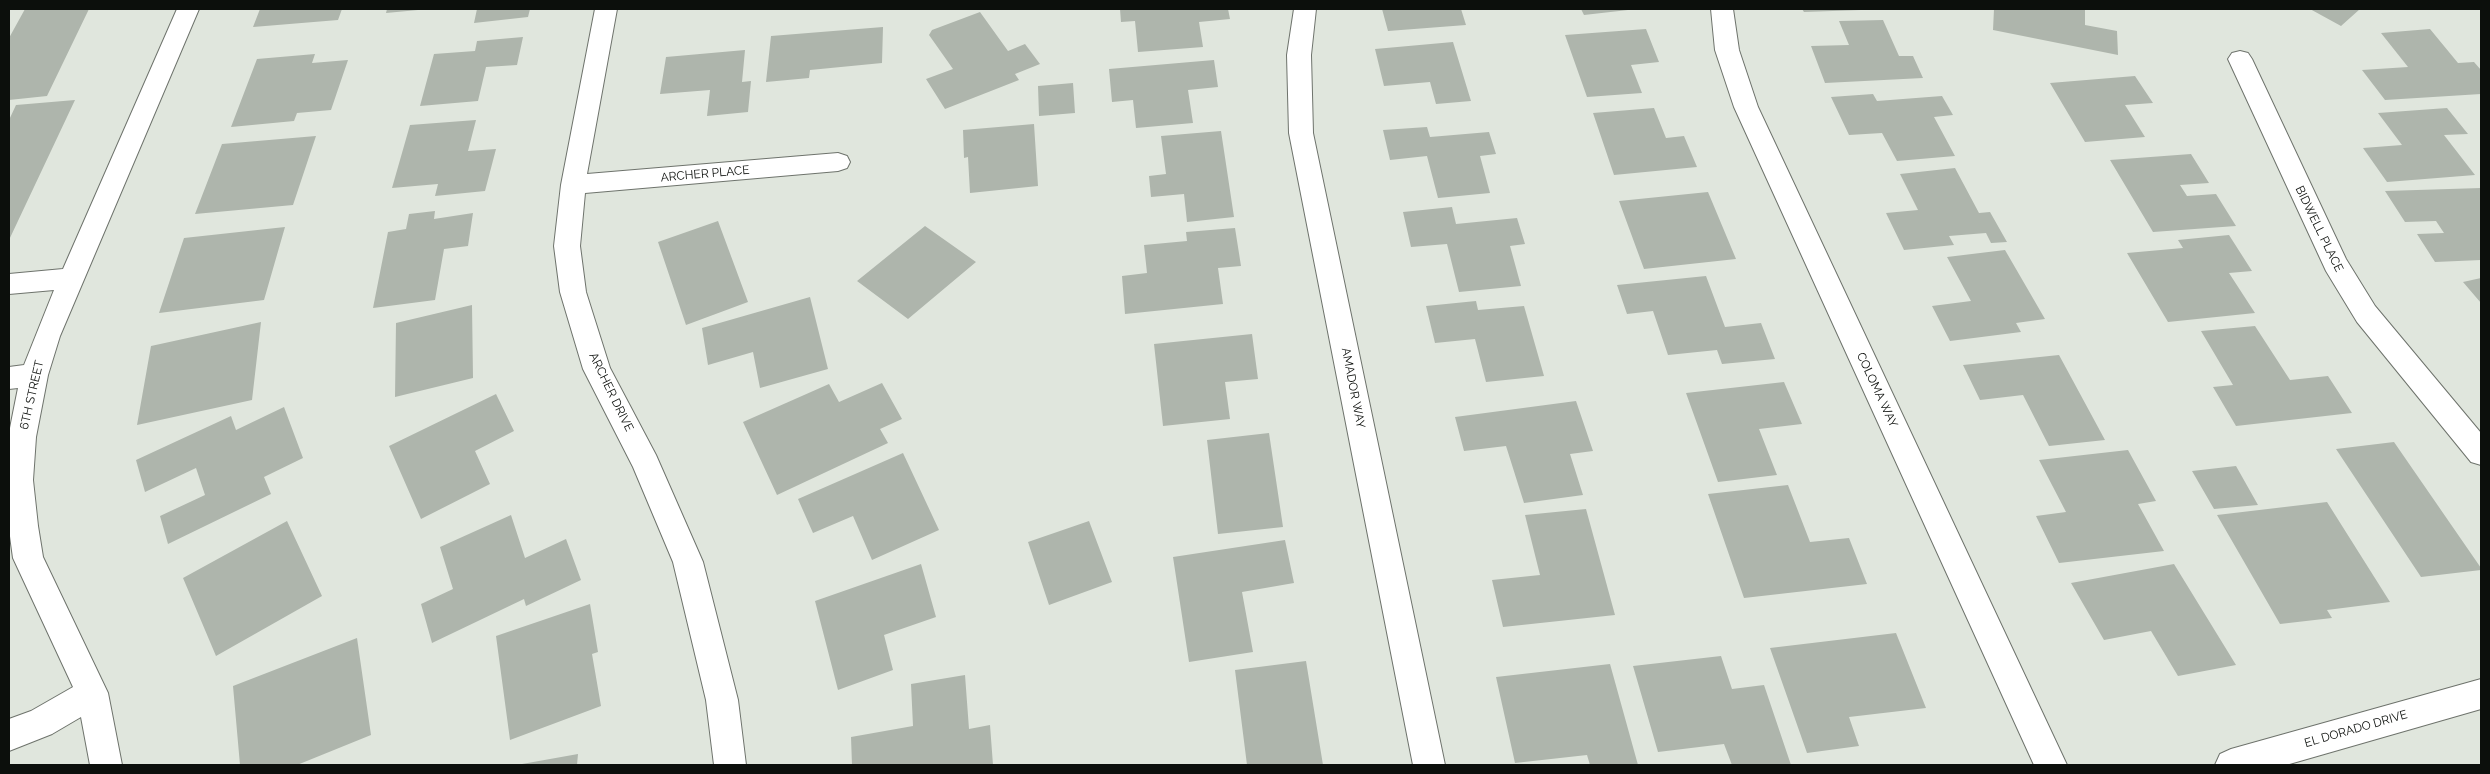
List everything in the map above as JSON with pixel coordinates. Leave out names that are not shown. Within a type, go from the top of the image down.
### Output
[{"type":"street","name":"6TH STREET","points":[[106,765],[92,693],[16,530],[22,436],[21,376],[47,336],[188,9]]},
{"type":"street","name":"ARCHER DRIVE","points":[[606,9],[573,185],[567,246],[572,292],[597,369],[646,464],[688,562],[722,700],[730,765]]},
{"type":"street","name":"AMADOR WAY","points":[[1306,9],[1301,28],[1298,83],[1301,133],[1428,765]]},
{"type":"street","name":"COLOMA WAY","points":[[1722,9],[1727,50],[1746,107],[2051,765]]},
{"type":"street","name":"BIDWELL PLACE","points":[[2240,59],[2335,264],[2366,314],[2481,453]]},
{"type":"street","name":"ARCHER PLACE","points":[[573,185],[838,162]]},
{"type":"street","points":[[9,284],[73,278]]},
{"type":"street","points":[[9,735],[41,723],[92,693]]},
{"type":"street","name":"EL DORADO DRIVE","points":[[2231,765],[2481,694]]},
{"type":"building","points":[[25,9],[89,9],[47,96],[9,100],[9,38]]},
{"type":"building","points":[[260,9],[342,9],[338,20],[253,27]]},
{"type":"building","points":[[387,9],[418,9],[418,10],[386,13]]},
{"type":"building","points":[[477,9],[530,9],[528,17],[474,23]]},
{"type":"building","points":[[1120,9],[1228,9],[1230,19],[1199,22],[1203,47],[1138,52],[1135,21],[1121,22]]},
{"type":"building","points":[[1382,9],[1461,9],[1466,25],[1388,31]]},
{"type":"building","points":[[1581,9],[1628,9],[1628,10],[1584,15]]},
{"type":"building","points":[[1802,9],[1861,9],[1861,10],[1804,12]]},
{"type":"building","points":[[1994,9],[2085,9],[2085,25],[2117,31],[2118,55],[1993,30]]},
{"type":"building","points":[[2310,9],[2360,9],[2341,26]]},
{"type":"building","points":[[980,12],[1008,51],[1025,44],[1040,64],[1015,74],[1019,80],[945,109],[926,79],[953,69],[929,35],[932,30]]},
{"type":"building","points":[[1883,20],[1899,56],[1913,56],[1923,78],[1825,83],[1811,46],[1849,45],[1839,21]]},
{"type":"building","points":[[883,27],[882,63],[810,70],[809,78],[766,82],[771,36]]},
{"type":"building","points":[[1646,29],[1659,62],[1631,65],[1642,93],[1587,97],[1565,35]]},
{"type":"building","points":[[2430,29],[2458,63],[2474,62],[2481,70],[2481,94],[2385,100],[2362,70],[2408,67],[2381,33]]},
{"type":"building","points":[[523,37],[517,65],[486,67],[478,101],[420,106],[434,54],[475,51],[477,41]]},
{"type":"building","points":[[1453,42],[1471,101],[1436,104],[1430,82],[1384,86],[1375,49]]},
{"type":"building","points":[[745,50],[742,82],[751,81],[748,112],[707,116],[710,90],[660,94],[666,57]]},
{"type":"building","points":[[315,54],[312,63],[348,60],[331,110],[297,113],[294,121],[231,127],[257,59]]},
{"type":"building","points":[[1214,60],[1218,87],[1188,90],[1193,123],[1136,128],[1133,100],[1112,102],[1109,69]]},
{"type":"building","points":[[2135,76],[2153,103],[2125,105],[2145,137],[2085,142],[2050,83]]},
{"type":"building","points":[[1073,83],[1075,113],[1039,116],[1038,86]]},
{"type":"building","points":[[1873,94],[1877,101],[1942,96],[1953,115],[1934,117],[1955,156],[1897,161],[1882,133],[1849,135],[1831,97]]},
{"type":"building","points":[[75,100],[9,240],[9,120],[16,105]]},
{"type":"building","points":[[1654,108],[1666,138],[1684,136],[1697,167],[1614,175],[1593,113]]},
{"type":"building","points":[[2447,108],[2468,134],[2444,135],[2475,175],[2387,182],[2363,148],[2402,145],[2378,113]]},
{"type":"building","points":[[476,120],[468,151],[496,149],[485,191],[435,196],[438,184],[392,188],[410,125]]},
{"type":"building","points":[[1034,124],[1038,186],[970,193],[968,157],[964,158],[963,130]]},
{"type":"building","points":[[1427,127],[1430,137],[1489,132],[1496,154],[1480,156],[1490,193],[1438,198],[1427,156],[1390,160],[1383,130]]},
{"type":"building","points":[[1221,131],[1234,217],[1187,222],[1184,194],[1151,197],[1149,176],[1166,174],[1161,136]]},
{"type":"building","points":[[316,136],[293,205],[195,214],[222,144]]},
{"type":"building","points":[[2191,154],[2209,183],[2180,185],[2187,196],[2216,194],[2236,226],[2153,232],[2110,160]]},
{"type":"building","points":[[1955,168],[1979,213],[1990,212],[2007,242],[1991,243],[1986,233],[1949,236],[1954,245],[1904,250],[1886,213],[1918,210],[1900,174]]},
{"type":"building","points":[[2481,188],[2481,260],[2435,262],[2417,234],[2444,233],[2436,221],[2405,222],[2385,191]]},
{"type":"building","points":[[1708,192],[1736,259],[1644,269],[1619,201]]},
{"type":"building","points":[[1452,207],[1456,224],[1517,218],[1525,244],[1510,246],[1521,286],[1459,292],[1447,244],[1411,247],[1403,212]]},
{"type":"building","points":[[435,211],[434,219],[473,213],[468,246],[444,249],[435,300],[373,308],[388,232],[406,229],[409,214]]},
{"type":"building","points":[[718,221],[748,302],[686,325],[658,242]]},
{"type":"building","points":[[925,226],[976,262],[908,319],[857,281]]},
{"type":"building","points":[[285,227],[264,300],[159,313],[184,238]]},
{"type":"building","points":[[1235,228],[1241,266],[1218,268],[1223,304],[1125,314],[1122,276],[1147,273],[1144,245],[1187,241],[1186,232]]},
{"type":"building","points":[[2229,235],[2252,271],[2229,273],[2255,313],[2168,322],[2127,253],[2183,248],[2178,240]]},
{"type":"building","points":[[2005,250],[2045,319],[2016,323],[2021,332],[1950,341],[1932,306],[1971,301],[1947,257]]},
{"type":"building","points":[[1706,276],[1725,327],[1761,323],[1775,359],[1722,364],[1717,350],[1668,355],[1653,311],[1627,314],[1617,285]]},
{"type":"building","points":[[2481,278],[2481,303],[2463,282]]},
{"type":"building","points":[[810,297],[828,369],[760,388],[753,352],[708,365],[702,328]]},
{"type":"building","points":[[1476,301],[1478,310],[1524,306],[1544,376],[1486,382],[1475,339],[1435,343],[1426,306]]},
{"type":"building","points":[[472,305],[473,378],[395,397],[396,323]]},
{"type":"building","points":[[261,322],[252,400],[137,425],[151,346]]},
{"type":"building","points":[[2255,326],[2290,380],[2328,376],[2352,413],[2236,426],[2213,387],[2233,385],[2201,331]]},
{"type":"building","points":[[1252,334],[1258,379],[1225,382],[1230,419],[1163,426],[1154,344]]},
{"type":"building","points":[[2059,355],[2105,440],[2049,446],[2023,395],[1980,400],[1963,365]]},
{"type":"building","points":[[1784,382],[1802,424],[1759,429],[1777,475],[1718,482],[1686,393]]},
{"type":"building","points":[[882,383],[902,419],[880,429],[888,443],[777,495],[743,422],[829,384],[839,402]]},
{"type":"building","points":[[496,394],[514,431],[475,451],[490,484],[421,519],[389,446]]},
{"type":"building","points":[[1576,401],[1593,451],[1570,454],[1583,495],[1524,503],[1506,446],[1464,451],[1455,417]]},
{"type":"building","points":[[284,407],[303,458],[264,477],[271,494],[168,544],[160,516],[205,495],[196,468],[145,492],[136,460],[231,416],[236,430]]},
{"type":"building","points":[[1269,433],[1283,527],[1218,534],[1207,440]]},
{"type":"building","points":[[2394,442],[2481,570],[2421,577],[2336,449]]},
{"type":"building","points":[[2128,450],[2156,501],[2138,504],[2164,551],[2059,563],[2036,516],[2066,512],[2039,460]]},
{"type":"building","points":[[903,453],[939,530],[872,560],[853,516],[813,533],[798,499]]},
{"type":"building","points":[[2236,466],[2258,505],[2214,509],[2192,471]]},
{"type":"building","points":[[1788,485],[1810,542],[1849,538],[1867,584],[1744,598],[1708,494]]},
{"type":"building","points":[[2327,502],[2390,602],[2327,610],[2332,618],[2280,624],[2217,515]]},
{"type":"building","points":[[1586,509],[1615,615],[1503,627],[1492,580],[1540,575],[1525,515]]},
{"type":"building","points":[[511,515],[525,558],[566,539],[581,580],[526,606],[524,599],[432,643],[421,604],[453,589],[440,547]]},
{"type":"building","points":[[287,521],[322,596],[216,656],[183,578]]},
{"type":"building","points":[[1089,521],[1112,582],[1049,605],[1028,542]]},
{"type":"building","points":[[1285,540],[1294,583],[1242,592],[1253,652],[1189,662],[1173,557]]},
{"type":"building","points":[[921,564],[936,617],[884,635],[893,670],[838,690],[815,601]]},
{"type":"building","points":[[2174,564],[2236,665],[2178,676],[2151,631],[2104,640],[2071,583]]},
{"type":"building","points":[[590,604],[598,652],[592,654],[601,706],[510,740],[496,636]]},
{"type":"building","points":[[1896,633],[1926,708],[1849,717],[1859,746],[1807,753],[1770,648]]},
{"type":"building","points":[[357,638],[371,735],[297,765],[240,765],[233,686]]},
{"type":"building","points":[[1721,656],[1732,689],[1764,685],[1791,765],[1732,765],[1724,744],[1658,752],[1633,666]]},
{"type":"building","points":[[1306,661],[1323,765],[1247,765],[1235,670]]},
{"type":"building","points":[[1610,664],[1638,765],[1590,765],[1587,755],[1515,763],[1496,677]]},
{"type":"building","points":[[965,675],[969,729],[990,725],[993,765],[852,765],[851,737],[913,726],[911,684]]},
{"type":"building","points":[[578,754],[577,765],[522,764]]}]
